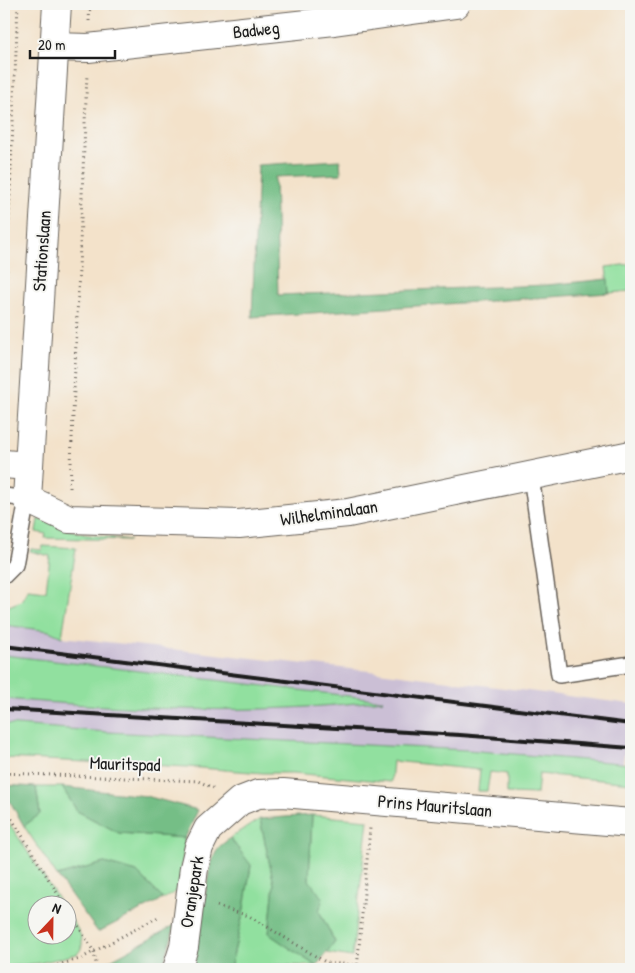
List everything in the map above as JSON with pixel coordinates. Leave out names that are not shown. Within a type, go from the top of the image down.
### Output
[{"type":"street","name":"Stationslaan","points":[[16,497],[16,465],[55,47],[57,4]]},
{"type":"street","name":"Badweg","points":[[55,47],[88,48],[334,21],[456,4]]},
{"type":"street","name":"Wilhelminalaan","points":[[16,497],[69,519],[205,524],[296,519],[348,512],[631,455]]},
{"type":"street","name":"Prins Mauritslaan","points":[[240,801],[258,794],[283,793],[631,823]]},
{"type":"street","name":"Oranjepark","points":[[178,969],[184,947],[199,847],[208,829],[240,801]]},
{"type":"lane","points":[[531,476],[559,675],[631,664]]},
{"type":"lane","points":[[4,576],[15,565],[16,497]]},
{"type":"path","name":"Stationslaan","points":[[4,336],[18,4]]},
{"type":"path","points":[[69,519],[88,48]]},
{"type":"path","points":[[4,199],[10,200]]},
{"type":"path","name":"Mauritspad","points":[[4,774],[198,781],[240,801]]},
{"type":"path","points":[[43,969],[80,959],[137,930],[190,897],[249,916],[327,963],[357,967],[373,800]]},
{"type":"path","points":[[4,806],[59,896]]},
{"type":"path","points":[[78,926],[94,952],[97,969]]},
{"type":"shaded area","points":[[4,625],[49,631],[62,637],[378,672],[631,704],[622,768],[4,727]]},
{"type":"green space","points":[[340,160],[341,174],[275,177],[278,295],[547,285],[608,279],[609,293],[252,317],[258,165]]},
{"type":"green space","points":[[631,264],[631,291],[609,293],[606,267]]},
{"type":"green space","points":[[38,519],[83,534],[130,540],[45,538],[46,534],[36,532]]},
{"type":"green space","points":[[43,546],[76,548],[62,637],[49,631],[4,625],[4,608],[21,601],[28,589],[46,591],[50,556],[30,551],[31,549],[42,550]]},
{"type":"green space","points":[[4,655],[383,700],[288,708],[193,709],[98,706],[4,699]]},
{"type":"green space","points":[[4,724],[107,732],[467,750],[631,764],[631,783],[539,774],[537,794],[507,793],[507,774],[490,772],[487,791],[478,791],[480,770],[393,761],[391,782],[293,773],[263,773],[188,767],[4,758]]},
{"type":"green space","points":[[4,785],[36,787],[40,814],[24,826],[4,791]]},
{"type":"green space","points":[[36,787],[62,787],[77,811],[119,833],[185,838],[179,890],[163,899],[137,872],[104,863],[57,876],[24,826],[40,814]]},
{"type":"green space","points":[[62,787],[146,796],[198,810],[185,838],[119,833],[77,811]]},
{"type":"green space","points":[[4,815],[56,896],[28,896],[28,946],[78,946],[78,931],[82,944],[77,954],[40,963],[4,967]]},
{"type":"green space","points":[[312,815],[368,820],[352,957],[327,953],[335,942],[319,911],[309,880]]},
{"type":"green space","points":[[312,815],[309,880],[323,899],[319,911],[335,942],[316,966],[269,934],[274,884],[260,819]]},
{"type":"green space","points":[[260,819],[274,884],[269,934],[316,966],[275,965],[275,969],[230,969],[243,914],[251,866],[230,838]]},
{"type":"green space","points":[[230,838],[251,865],[243,914],[230,969],[190,969],[197,945],[211,861],[219,847]]},
{"type":"green space","points":[[104,863],[137,872],[163,899],[98,932],[78,905],[78,896],[72,896],[57,876]]},
{"type":"green space","points":[[175,925],[162,969],[108,969],[107,962]]},
{"type":"railway","points":[[4,646],[631,724]]},
{"type":"railway","points":[[4,709],[460,735],[631,748]]}]
